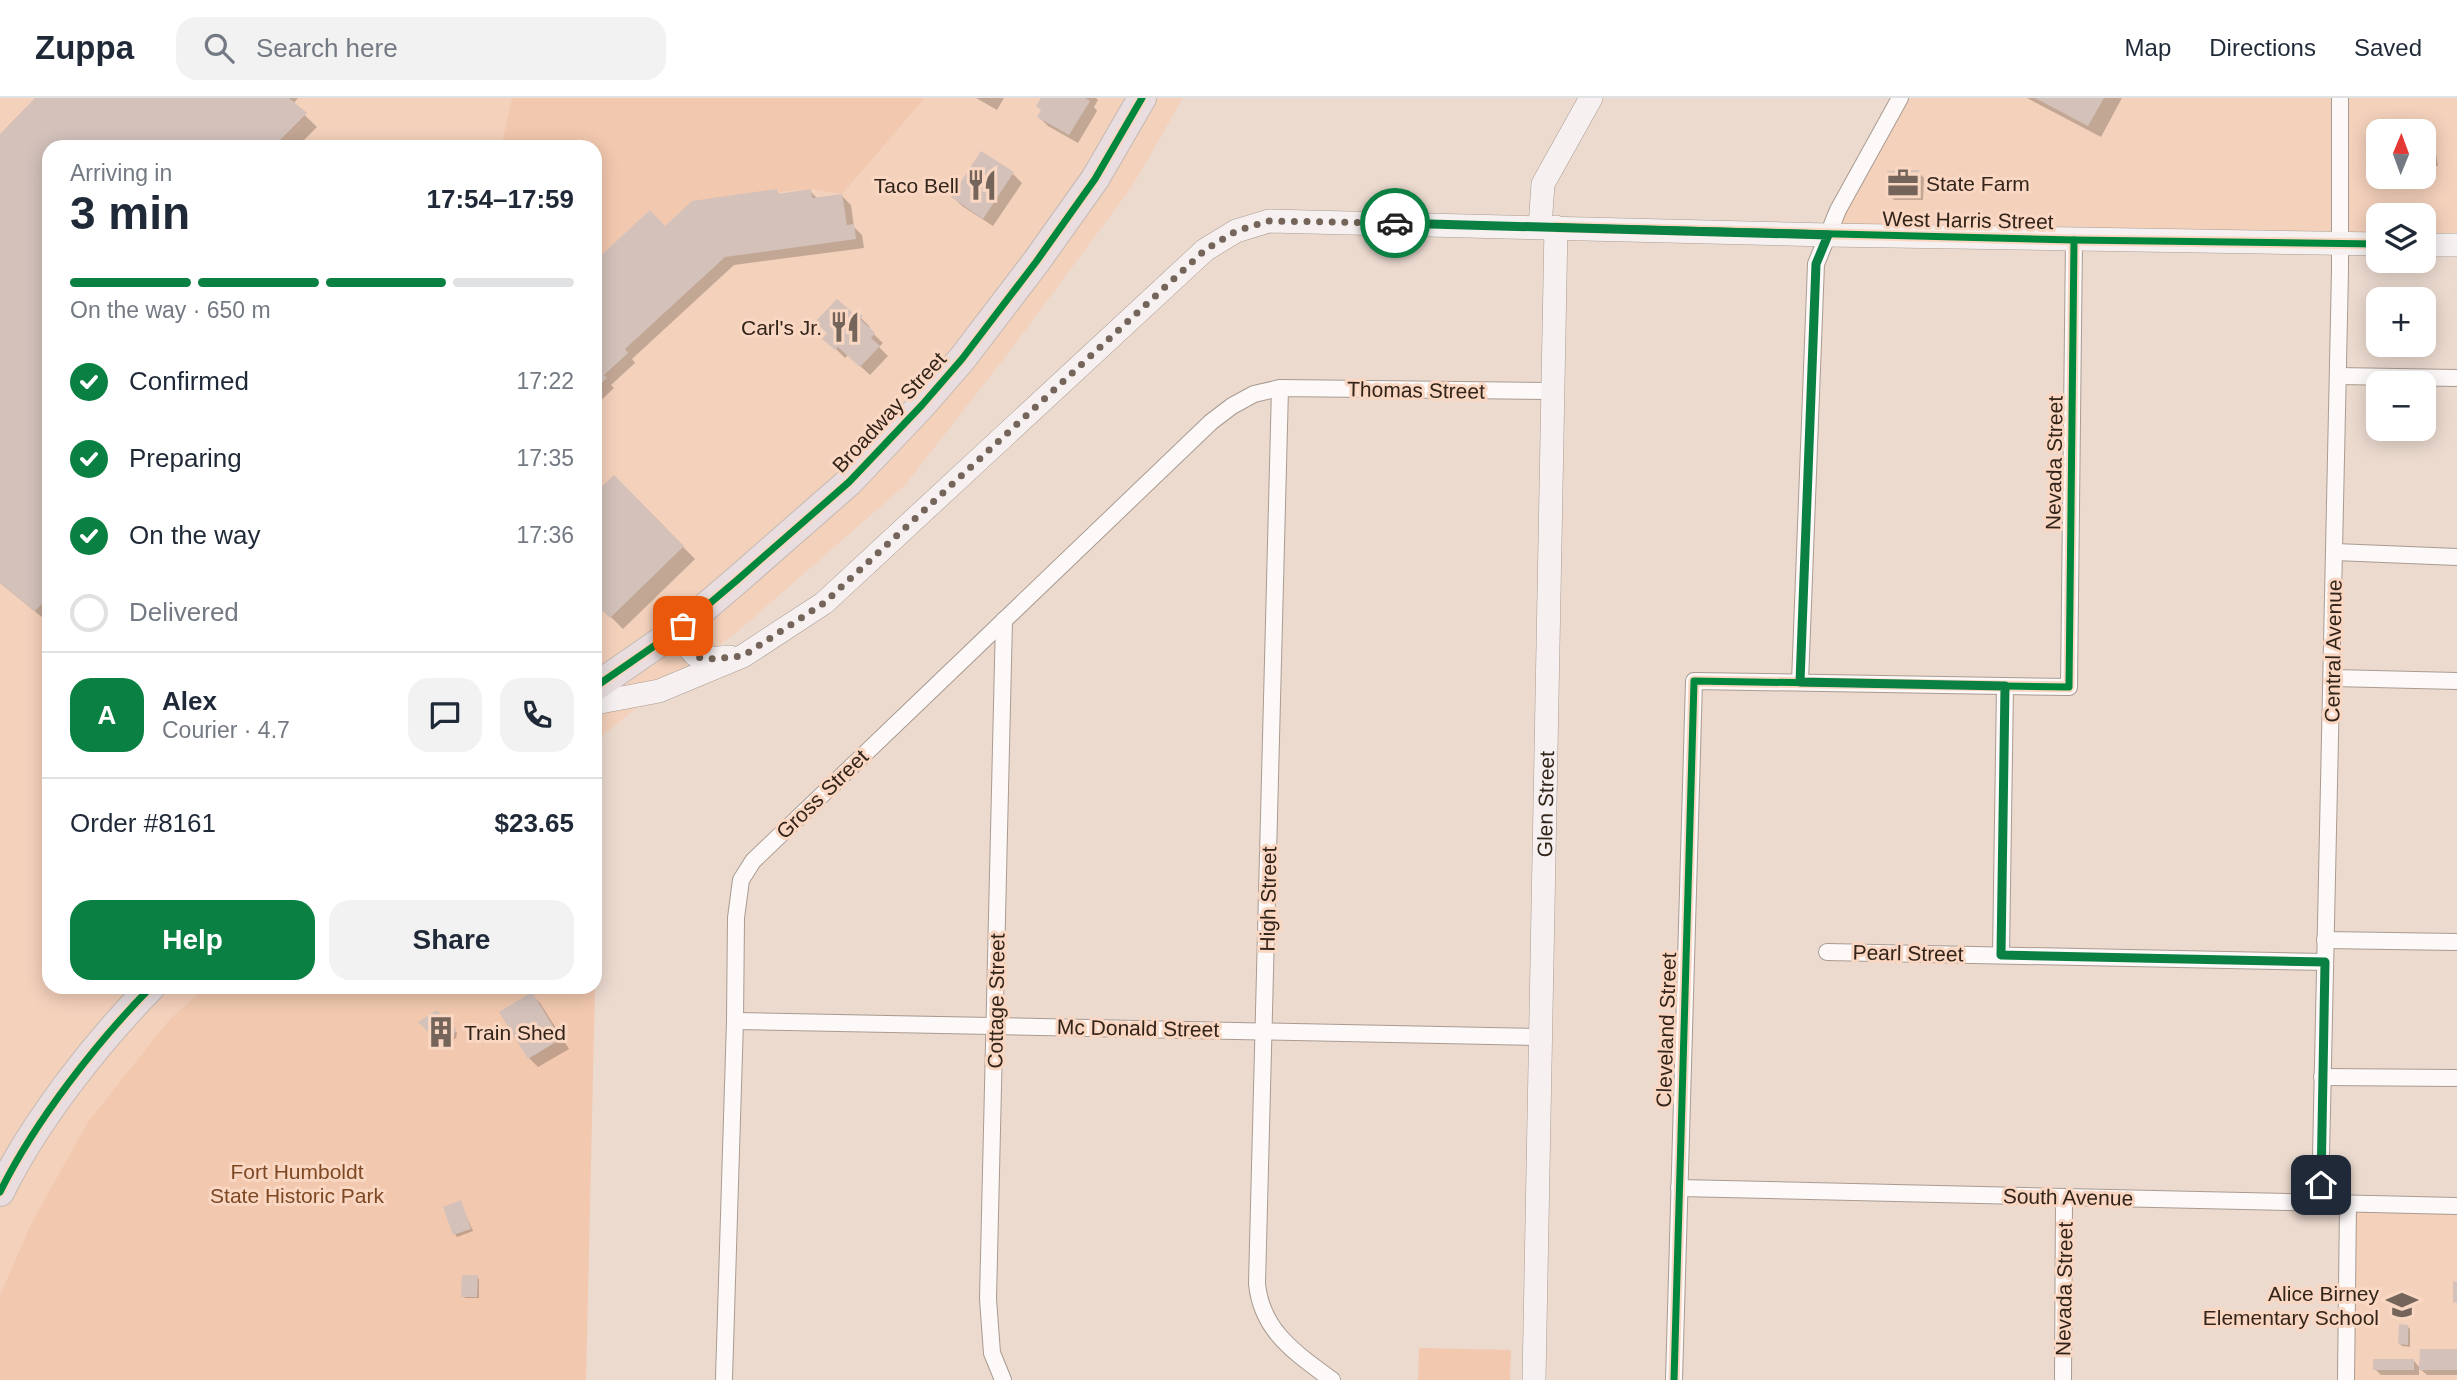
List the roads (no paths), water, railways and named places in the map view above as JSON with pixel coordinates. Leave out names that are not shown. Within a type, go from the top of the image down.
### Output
[{"type":"highway","name":"Broadway Street","points":[[602,682],[683,626],[849,482],[962,359],[1095,179],[1142,98]]},
{"type":"highway","points":[[0,1192],[10,1171],[64,1090],[120,1018],[145,994]]},
{"type":"main road","name":"Glen Street","points":[[1534,1380],[1553,391],[1548,227],[1543,184],[1591,98]]},
{"type":"main road","name":"West Harris Street","points":[[602,702],[659,691],[743,656],[824,603],[1205,250],[1236,231],[1269,221],[1828,235],[2366,244]]},
{"type":"main road","points":[[2436,244],[2457,245]]},
{"type":"main road","name":"West Harris Street","points":[[683,626],[689,649],[697,657],[710,659],[743,656]]},
{"type":"street","points":[[1900,98],[1838,209],[1816,264],[1800,682],[2005,686],[2001,955]]},
{"type":"street","name":"Central Avenue","points":[[2320,1203],[2341,243],[2340,98]]},
{"type":"street","name":"Nevada Street","points":[[2005,686],[2069,687],[2074,240]]},
{"type":"street","points":[[2338,376],[2457,378]]},
{"type":"street","name":"Thomas Street","points":[[1280,388],[1553,391]]},
{"type":"street","name":"Gross Street","points":[[724,1378],[736,918],[741,880],[753,861],[1211,422],[1254,394],[1280,388]]},
{"type":"street","name":"High Street","points":[[1280,388],[1257,1284],[1264,1316],[1292,1349],[1332,1380]]},
{"type":"street","points":[[2335,552],[2457,557]]},
{"type":"street","name":"Cottage Street","points":[[1003,1380],[992,1353],[988,1299],[1004,620]]},
{"type":"street","points":[[2333,678],[2457,681]]},
{"type":"street","name":"Cleveland Street","points":[[1674,1380],[1694,681],[1800,682]]},
{"type":"street","points":[[2325,940],[2457,942]]},
{"type":"street","name":"Pearl Street","points":[[1827,952],[2325,962]]},
{"type":"street","name":"Mc Donald Street","points":[[735,1021],[1541,1037]]},
{"type":"street","points":[[2322,1077],[2457,1078]]},
{"type":"street","name":"South Avenue","points":[[1679,1188],[2457,1206]]},
{"type":"street","name":"Nevada Street","points":[[2063,1380],[2064,1197]]},
{"type":"street","points":[[2346,1380],[2348,1204]]},
{"type":"place","name":"State Farm","points":[[1903,183]]},
{"type":"place","name":"Taco Bell","points":[[982,185]]},
{"type":"place","name":"Carl's Jr.","points":[[845,327]]},
{"type":"place","name":"Train Shed","points":[[441,1032]]},
{"type":"place","name":"Alice Birney Elementary School","points":[[2402,1305]]},
{"type":"park label","name":"Fort Humboldt State Historic Park","points":[[297,1183]]}]
